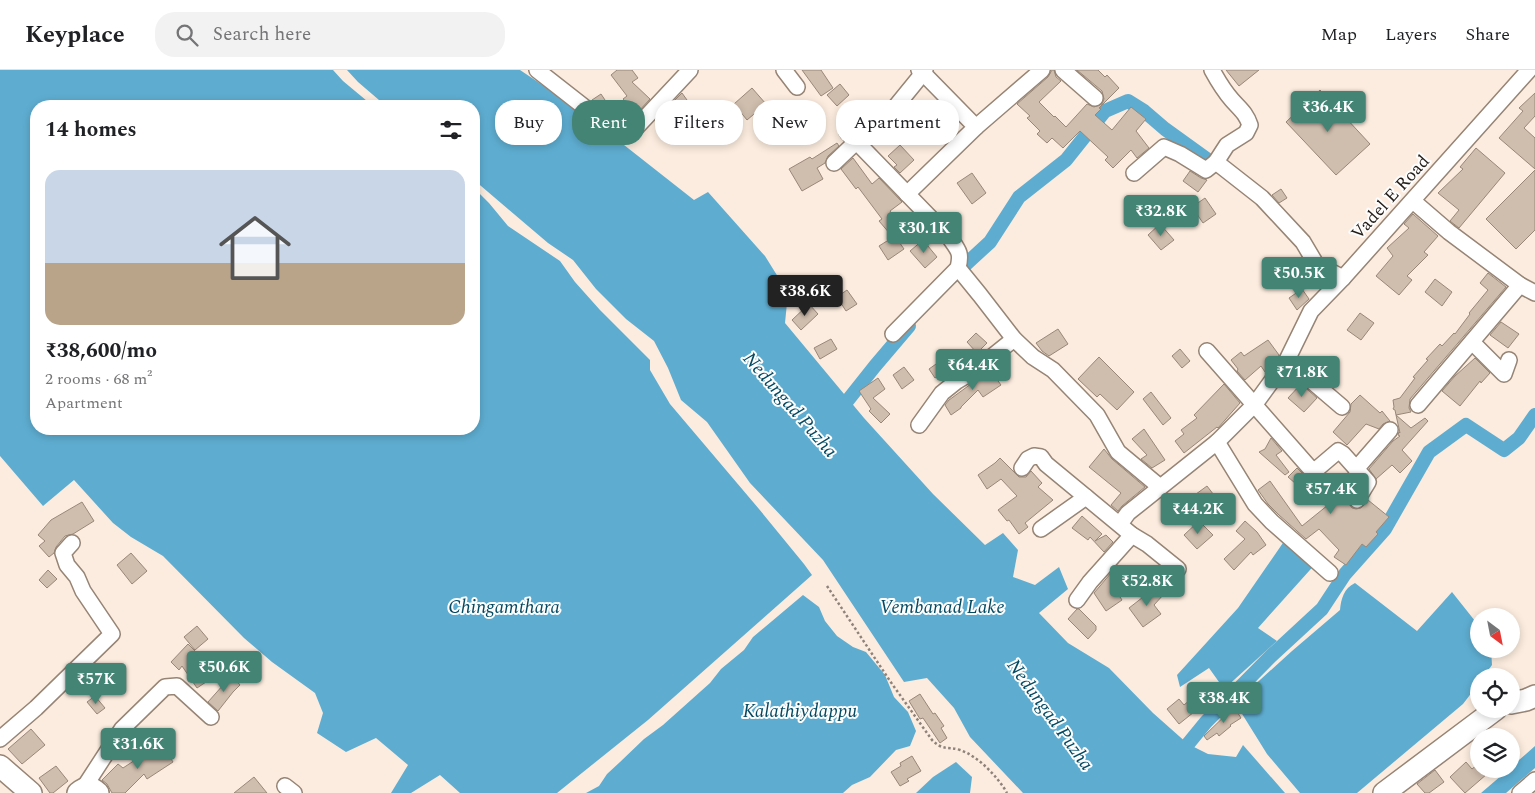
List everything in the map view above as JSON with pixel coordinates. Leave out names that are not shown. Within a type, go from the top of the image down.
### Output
[{"type":"street","points":[[537,70],[620,135],[631,133],[690,70]]},
{"type":"street","points":[[784,70],[797,87]]},
{"type":"street","points":[[907,194],[976,127],[1042,70]]},
{"type":"street","points":[[1063,70],[1095,98]]},
{"type":"street","points":[[1134,173],[1164,147],[1180,154],[1206,170],[1216,162],[1227,145],[1246,132],[1250,125],[1247,115],[1226,93],[1212,70]]},
{"type":"street","name":"Vadel E Road","points":[[1120,524],[1128,513],[1217,442],[1255,404],[1287,360],[1311,311],[1343,278],[1529,70]]},
{"type":"street","points":[[900,100],[922,71],[976,127]]},
{"type":"street","points":[[834,164],[852,137],[949,237],[959,251],[961,257],[959,271],[893,334]]},
{"type":"street","points":[[1216,162],[1262,198],[1303,242],[1316,264],[1343,278]]},
{"type":"street","points":[[1412,201],[1449,232],[1520,285],[1535,293]]},
{"type":"street","points":[[959,271],[1014,339],[1033,357],[1053,370],[1097,415],[1118,452],[1160,487]]},
{"type":"street","points":[[1418,405],[1520,285]]},
{"type":"street","points":[[919,425],[942,393],[974,371],[1014,339]]},
{"type":"street","points":[[1472,342],[1504,374],[1509,360]]},
{"type":"street","points":[[1207,351],[1309,467],[1313,469],[1318,468],[1338,451],[1341,452],[1368,482],[1357,500]]},
{"type":"street","points":[[1287,360],[1342,408]]},
{"type":"street","points":[[1356,470],[1390,430]]},
{"type":"street","points":[[1217,442],[1255,504],[1272,522],[1330,574]]},
{"type":"street","points":[[1022,468],[1028,459],[1034,456],[1041,457],[1046,464],[1132,536],[1147,544],[1178,569]]},
{"type":"street","points":[[1041,530],[1086,497]]},
{"type":"street","points":[[1077,600],[1090,582],[1132,536]]},
{"type":"street","points":[[0,739],[36,708],[112,634],[83,591],[77,577],[67,565],[63,553],[72,543]]},
{"type":"street","points":[[86,792],[122,729],[165,687],[176,686],[211,717]]},
{"type":"street","points":[[1520,701],[1535,696]]},
{"type":"street","points":[[1384,793],[1484,718]]},
{"type":"street","points":[[0,766],[31,793]]},
{"type":"street","points":[[1520,793],[1535,780]]},
{"type":"path","points":[[827,586],[890,681],[938,747],[964,751],[991,772],[1007,793]]},
{"type":"water","name":"Chingamthara","points":[[0,70],[333,70],[366,100],[30,100],[30,435],[480,435],[480,194],[508,226],[560,261],[575,282],[600,310],[650,360],[650,370],[670,404],[812,575],[648,720],[557,793],[460,793],[440,775],[411,793],[391,793],[408,765],[376,738],[346,752],[317,733],[323,713],[315,693],[272,662],[244,638],[163,556],[131,537],[113,523],[74,480],[43,506],[0,456]]},
{"type":"water","name":"Vembanad Lake","points":[[347,70],[520,70],[572,105],[572,145],[624,145],[694,200],[708,192],[765,256],[788,293],[785,323],[864,418],[933,494],[985,545],[1003,533],[1018,550],[1013,577],[1035,585],[1059,567],[1068,589],[1039,613],[1068,643],[1109,668],[1153,713],[1188,744],[1208,754],[1236,757],[1243,745],[1285,793],[1023,793],[970,737],[954,708],[927,678],[904,682],[823,560],[750,483],[707,422],[681,400],[654,341],[626,319],[596,289],[573,260],[548,243],[480,185],[480,100],[379,100]]},
{"type":"water","points":[[1287,537],[1318,561],[1258,628],[1277,641],[1224,689],[1209,668],[1180,687],[1177,675],[1238,608]]},
{"type":"water","points":[[1355,583],[1417,631],[1452,592],[1470,615],[1470,658],[1492,658],[1492,665],[1490,668],[1470,668],[1470,695],[1463,704],[1357,793],[1300,793],[1267,754],[1239,709],[1239,699],[1340,610],[1344,594]]},
{"type":"water","name":"Kalathiydappu","points":[[803,595],[819,607],[825,621],[837,636],[853,647],[866,652],[885,675],[894,697],[908,712],[916,731],[910,746],[896,750],[870,777],[852,785],[843,793],[586,793],[599,786],[607,774],[644,739],[663,725],[710,683],[721,669],[744,650],[753,637]]},
{"type":"water","points":[[1535,746],[1535,768],[1506,793],[1481,793],[1498,778],[1520,778],[1520,759]]},
{"type":"water","points":[[956,762],[972,777],[970,793],[916,793],[933,777]]},
{"type":"building","points":[[617,70],[632,70],[638,78],[632,82],[650,99],[645,104],[645,100],[624,100],[627,96],[611,75]]},
{"type":"building","points":[[802,70],[821,70],[833,88],[821,96]]},
{"type":"building","points":[[1052,70],[1054,70],[1056,77],[1061,81],[1039,102],[1066,127],[1087,104],[1094,107],[1102,104],[1104,99],[1102,91],[1077,70],[1098,70],[1105,77],[1107,75],[1119,88],[1099,108],[1101,109],[1095,115],[1112,130],[1131,107],[1146,119],[1136,131],[1149,148],[1137,158],[1131,150],[1113,168],[1105,160],[1108,157],[1080,131],[1063,148],[1052,138],[1047,143],[1037,134],[1040,131],[1027,118],[1030,116],[1017,104],[1048,77]]},
{"type":"building","points":[[1226,70],[1259,70],[1239,86]]},
{"type":"building","points":[[840,84],[849,95],[844,100],[836,100],[836,105],[827,95]]},
{"type":"building","points":[[752,88],[762,100],[753,100],[753,115],[747,120],[743,115],[743,100],[738,100]]},
{"type":"building","points":[[1320,90],[1370,144],[1336,175],[1286,122]]},
{"type":"building","points":[[682,93],[687,100],[675,100]]},
{"type":"building","points":[[1535,93],[1535,116],[1524,128],[1535,138],[1535,169],[1499,138],[1523,111],[1519,108]]},
{"type":"building","points":[[601,94],[605,100],[592,100]]},
{"type":"building","points":[[836,144],[839,146],[828,156],[825,163],[817,168],[823,179],[802,191],[789,169],[810,157],[812,159]]},
{"type":"building","points":[[900,145],[914,160],[900,173],[894,167],[897,165],[888,156]]},
{"type":"building","points":[[1476,148],[1505,173],[1459,228],[1450,221],[1459,210],[1438,193],[1463,169],[1460,167]]},
{"type":"building","points":[[853,158],[872,184],[879,178],[902,202],[890,211],[902,226],[891,235],[879,221],[882,219],[858,187],[856,189],[841,169]]},
{"type":"building","points":[[1535,170],[1535,230],[1516,249],[1486,219]]},
{"type":"building","points":[[1190,171],[1207,180],[1198,192],[1183,181]]},
{"type":"building","points":[[972,173],[986,193],[972,204],[957,183]]},
{"type":"building","points":[[1281,189],[1287,198],[1279,203],[1272,195]]},
{"type":"building","points":[[1205,198],[1216,214],[1203,223],[1192,207]]},
{"type":"building","points":[[1413,214],[1438,236],[1424,252],[1428,255],[1407,276],[1412,280],[1399,295],[1376,276],[1393,256],[1387,248],[1409,228],[1404,224]]},
{"type":"building","points":[[1160,224],[1174,240],[1161,250],[1148,235]]},
{"type":"building","points":[[895,236],[904,249],[888,260],[879,246]]},
{"type":"building","points":[[923,240],[937,257],[925,268],[910,251]]},
{"type":"building","points":[[1488,273],[1506,287],[1410,399],[1409,408],[1411,412],[1396,415],[1393,409],[1393,400],[1400,398],[1415,378],[1413,377],[1428,360],[1426,359],[1440,344],[1442,346],[1455,334],[1488,290],[1480,283]]},
{"type":"building","points":[[1435,279],[1452,292],[1442,306],[1425,292]]},
{"type":"building","points":[[1302,289],[1309,299],[1297,310],[1289,298]]},
{"type":"building","points":[[847,290],[857,304],[846,311],[837,297]]},
{"type":"building","points":[[809,304],[818,314],[801,330],[792,320]]},
{"type":"building","points":[[1360,313],[1374,323],[1361,340],[1347,330]]},
{"type":"building","points":[[1501,322],[1519,334],[1508,348],[1490,335]]},
{"type":"building","points":[[1058,329],[1068,344],[1049,356],[1036,343]]},
{"type":"building","points":[[976,333],[987,343],[977,353],[967,342]]},
{"type":"building","points":[[831,339],[837,349],[820,359],[814,348]]},
{"type":"building","points":[[1268,340],[1279,355],[1268,371],[1265,372],[1261,366],[1245,380],[1231,360],[1241,352],[1244,356]]},
{"type":"building","points":[[1180,349],[1190,361],[1182,368],[1172,356]]},
{"type":"building","points":[[946,357],[952,367],[935,378],[929,369]]},
{"type":"building","points":[[1099,357],[1134,392],[1117,410],[1100,394],[1097,397],[1078,379]]},
{"type":"building","points":[[1475,358],[1490,373],[1481,383],[1480,381],[1460,406],[1442,391]]},
{"type":"building","points":[[1318,364],[1334,377],[1329,383],[1313,370]]},
{"type":"building","points":[[904,367],[914,380],[902,389],[893,375]]},
{"type":"building","points":[[990,370],[1001,385],[983,397],[978,390],[961,408],[951,415],[945,405],[949,400]]},
{"type":"building","points":[[878,378],[885,389],[873,398],[890,414],[881,423],[869,411],[871,409],[859,391]]},
{"type":"building","points":[[1224,384],[1240,403],[1218,428],[1184,453],[1175,441],[1184,434],[1181,430],[1197,418],[1194,415]]},
{"type":"building","points":[[1301,384],[1317,398],[1304,412],[1288,398]]},
{"type":"building","points":[[1151,392],[1171,418],[1163,425],[1143,399]]},
{"type":"building","points":[[1360,395],[1380,413],[1382,411],[1390,421],[1383,424],[1379,429],[1366,424],[1347,445],[1333,432],[1350,412],[1351,404]]},
{"type":"building","points":[[1396,415],[1411,428],[1425,418],[1428,421],[1402,450],[1412,461],[1400,473],[1392,465],[1376,479],[1369,469],[1393,441],[1400,436],[1398,435],[1400,433]]},
{"type":"building","points":[[1144,429],[1165,460],[1152,468],[1141,459],[1147,455],[1132,439]]},
{"type":"building","points":[[1271,438],[1282,451],[1276,455],[1289,472],[1285,475],[1259,452],[1265,449]]},
{"type":"building","points":[[1104,449],[1112,459],[1145,487],[1118,511],[1111,505],[1121,493],[1089,467]]},
{"type":"building","points":[[1000,458],[1019,477],[1026,477],[1031,471],[1042,483],[1038,487],[1053,500],[1025,523],[1028,527],[1019,534],[1009,520],[1007,521],[998,510],[1017,496],[1001,479],[987,489],[978,475]]},
{"type":"building","points":[[1297,468],[1304,475],[1314,478],[1319,482],[1325,476],[1339,489],[1346,481],[1354,487],[1348,499],[1352,508],[1361,508],[1368,500],[1389,517],[1376,532],[1378,534],[1366,547],[1362,544],[1346,565],[1334,557],[1339,550],[1319,529],[1306,539],[1268,504],[1258,490],[1270,481],[1302,526],[1328,505],[1307,485],[1303,490],[1288,477]]},
{"type":"building","points":[[1207,486],[1220,503],[1205,514],[1192,497]]},
{"type":"building","points":[[82,502],[94,521],[73,534],[65,536],[56,547],[54,553],[49,557],[39,546],[45,541],[38,535],[51,520]]},
{"type":"building","points":[[1082,516],[1102,534],[1095,541],[1106,535],[1113,542],[1104,552],[1090,537],[1088,540],[1072,528]]},
{"type":"building","points":[[1199,521],[1213,535],[1197,549],[1184,535]]},
{"type":"building","points":[[1245,521],[1257,532],[1266,545],[1253,555],[1251,552],[1234,570],[1224,559],[1245,539],[1236,531]]},
{"type":"building","points":[[131,553],[147,571],[132,584],[117,565]]},
{"type":"building","points":[[1117,566],[1129,577],[1116,591],[1122,600],[1106,611],[1094,593]]},
{"type":"building","points":[[48,570],[57,579],[47,588],[39,580]]},
{"type":"building","points":[[1156,587],[1164,594],[1154,605],[1161,614],[1143,627],[1129,608]]},
{"type":"building","points":[[1077,609],[1096,626],[1096,630],[1088,639],[1068,619]]},
{"type":"building","points":[[197,626],[208,639],[195,650],[184,637]]},
{"type":"building","points":[[188,644],[196,652],[212,678],[197,688],[182,666],[179,670],[171,662]]},
{"type":"building","points":[[232,675],[240,685],[218,711],[208,702]]},
{"type":"building","points":[[1210,683],[1218,695],[1202,711],[1199,708],[1179,724],[1167,709],[1179,699],[1184,705]]},
{"type":"building","points":[[920,694],[933,714],[935,713],[944,726],[941,728],[947,738],[940,743],[923,718],[920,719],[909,701]]},
{"type":"building","points":[[95,696],[105,708],[97,714],[87,702]]},
{"type":"building","points":[[1234,707],[1241,718],[1230,725],[1219,736],[1217,733],[1207,740],[1204,736]]},
{"type":"building","points":[[31,729],[45,745],[22,764],[8,749]]},
{"type":"building","points":[[161,743],[173,762],[147,779],[144,774],[125,793],[112,793],[107,784],[102,780],[118,764],[123,768]]},
{"type":"building","points":[[912,756],[921,771],[907,779],[909,781],[900,786],[891,772],[901,766],[900,763]]},
{"type":"building","points":[[1466,762],[1470,767],[1470,778],[1482,778],[1465,793],[1450,777]]},
{"type":"building","points":[[56,766],[68,781],[53,793],[50,793],[39,778]]},
{"type":"building","points":[[1435,770],[1444,782],[1429,793],[1425,793],[1417,784]]},
{"type":"building","points":[[254,777],[267,793],[234,793]]},
{"type":"waterway","points":[[953,276],[990,242],[1019,197],[1066,160],[1105,111],[1128,101],[1208,160]]},
{"type":"waterway","points":[[836,413],[909,326]]},
{"type":"waterway","points":[[1188,744],[1206,722],[1271,656],[1322,609],[1345,574],[1385,529],[1429,452],[1466,425],[1504,450],[1519,438],[1535,415]]},
{"type":"water label","name":"Nedungad Puzha","points":[[791,404]]},
{"type":"water label","name":"Nedungad Puzha","points":[[1051,714]]}]
